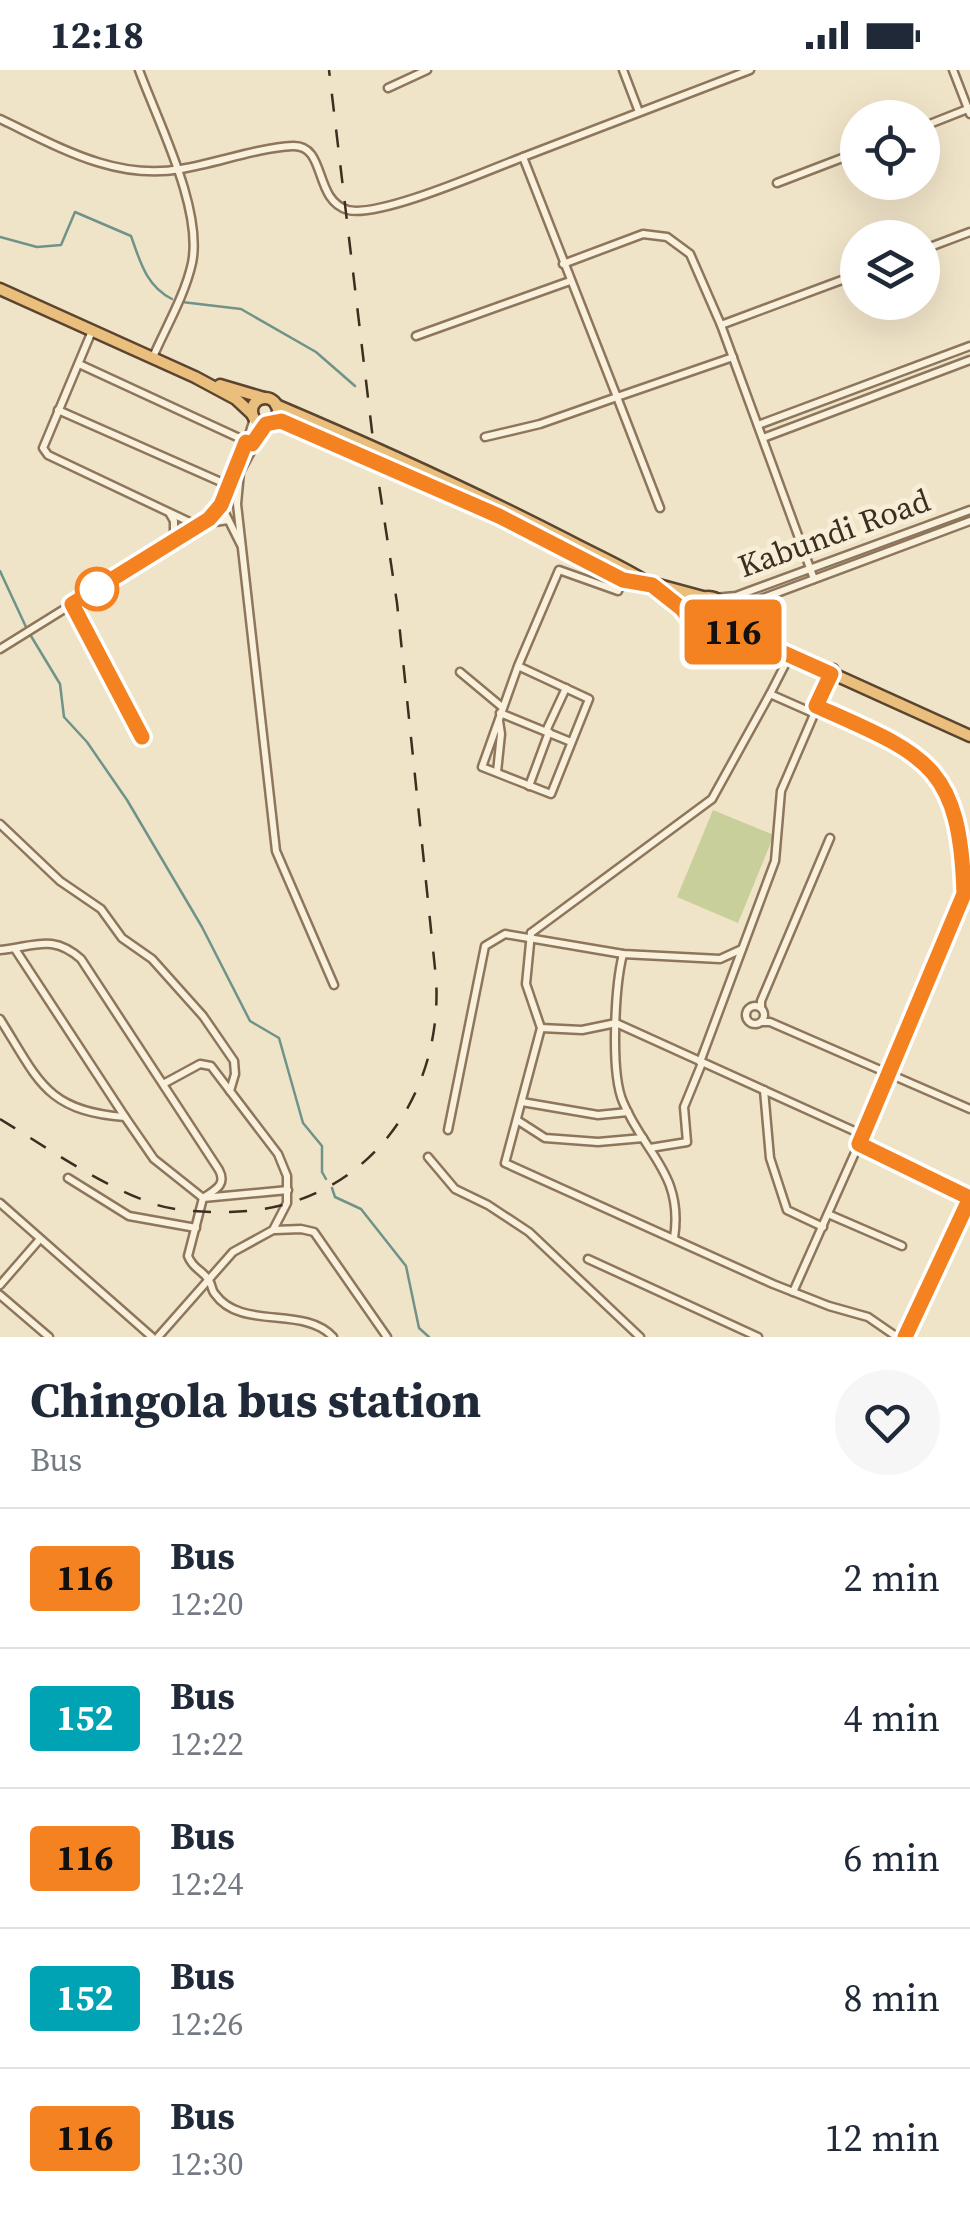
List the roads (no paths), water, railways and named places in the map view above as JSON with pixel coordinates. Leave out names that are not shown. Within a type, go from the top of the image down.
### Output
[{"type":"highway","points":[[0,289],[195,377],[236,399],[252,416],[273,423],[297,419],[322,424]]},
{"type":"highway","points":[[195,377],[264,398],[504,508],[651,584],[695,628],[705,633],[720,628],[833,671]]},
{"type":"highway","points":[[252,416],[253,404],[264,398]]},
{"type":"highway","points":[[273,423],[277,417],[276,404]]},
{"type":"highway","points":[[651,584],[708,597],[744,626],[970,733]]},
{"type":"highway","points":[[689,618],[692,605],[708,597]]},
{"type":"highway","points":[[720,628],[726,612]]},
{"type":"street","points":[[139,70],[192,226],[192,264],[152,357]]},
{"type":"street","points":[[388,88],[427,70]]},
{"type":"street","points":[[623,70],[639,112]]},
{"type":"street","points":[[0,119],[98,164],[148,172],[303,147],[312,152],[330,199],[341,208],[356,212],[396,203],[750,70]]},
{"type":"street","points":[[940,120],[969,110],[953,70]]},
{"type":"street","points":[[523,157],[660,508]]},
{"type":"street","points":[[777,184],[840,159]]},
{"type":"street","points":[[940,243],[970,232]]},
{"type":"street","points":[[562,264],[643,234],[668,237],[690,254],[721,324],[814,578]]},
{"type":"street","points":[[721,324],[840,281]]},
{"type":"street","points":[[416,336],[570,282]]},
{"type":"street","points":[[92,331],[44,442],[48,454],[200,525],[224,522],[237,514]]},
{"type":"street","points":[[758,425],[970,346]]},
{"type":"street","points":[[952,353],[957,365]]},
{"type":"street","points":[[485,438],[540,424],[732,356]]},
{"type":"street","points":[[763,438],[970,360]]},
{"type":"street","points":[[79,364],[249,443]]},
{"type":"street","points":[[853,390],[858,402]]},
{"type":"street","points":[[58,410],[234,487]]},
{"type":"street","points":[[0,649],[200,525],[234,487],[249,443],[252,416]]},
{"type":"street","points":[[249,443],[273,423],[499,516],[623,580],[651,584]]},
{"type":"street","points":[[234,487],[276,851],[334,985]]},
{"type":"street","points":[[221,505],[224,522],[242,546]]},
{"type":"street","name":"Kabundi Road","points":[[708,597],[736,596],[970,510]]},
{"type":"street","points":[[170,513],[174,540]]},
{"type":"street","name":"Kabundi Road","points":[[726,612],[970,521]]},
{"type":"street","points":[[518,666],[589,700],[553,793],[481,764],[518,666],[560,570],[618,591],[623,580]]},
{"type":"street","points":[[623,580],[638,576]]},
{"type":"street","points":[[72,604],[142,737]]},
{"type":"street","points":[[744,626],[741,614],[748,604]]},
{"type":"street","points":[[528,937],[712,799],[790,655]]},
{"type":"street","points":[[650,1148],[687,1142],[684,1107],[775,861],[781,791],[833,671]]},
{"type":"street","points":[[460,672],[500,713],[571,742]]},
{"type":"street","points":[[529,786],[566,688]]},
{"type":"street","points":[[770,694],[902,746],[929,766],[942,782],[958,825],[967,893],[793,1292]]},
{"type":"street","points":[[497,772],[500,713]]},
{"type":"street","points":[[0,824],[60,881],[101,909],[122,938],[152,959],[203,1016],[234,1061],[236,1074],[230,1092]]},
{"type":"street","points":[[830,838],[761,1012],[970,1109]]},
{"type":"street","points":[[448,1130],[485,946],[500,935],[623,954],[720,959],[742,949]]},
{"type":"street","points":[[528,937],[526,984],[541,1028],[505,1164],[793,1292],[868,1317],[897,1337]]},
{"type":"street","points":[[0,950],[51,942],[70,948],[90,970],[165,1083],[222,1176],[220,1187],[203,1198],[188,1256],[196,1271],[208,1278],[214,1293],[236,1309],[314,1324],[332,1337]]},
{"type":"street","points":[[15,949],[154,1159],[203,1198],[288,1190]]},
{"type":"street","points":[[623,954],[616,985],[620,1091],[628,1112],[663,1166],[674,1200],[674,1238]]},
{"type":"street","points":[[0,1019],[26,1061],[60,1101],[81,1112],[125,1117]]},
{"type":"street","points":[[541,1028],[582,1030],[616,1023],[863,1134]]},
{"type":"street","points":[[165,1083],[205,1064],[215,1071],[278,1154],[288,1190],[287,1204],[274,1230]]},
{"type":"street","points":[[764,1089],[770,1158],[786,1210],[823,1227]]},
{"type":"street","points":[[522,1102],[598,1116],[628,1112]]},
{"type":"street","points":[[517,1120],[545,1138],[598,1142],[643,1138]]},
{"type":"street","points":[[859,1144],[970,1198],[905,1337]]},
{"type":"street","points":[[428,1157],[455,1189],[528,1232],[640,1337]]},
{"type":"street","points":[[68,1178],[129,1216],[196,1228]]},
{"type":"street","points":[[0,1203],[155,1337],[239,1247],[274,1230],[301,1229],[314,1232],[387,1337]]},
{"type":"street","points":[[828,1214],[902,1246]]},
{"type":"street","points":[[0,1285],[40,1239]]},
{"type":"street","points":[[588,1259],[758,1337]]},
{"type":"street","points":[[0,1295],[49,1337]]},
{"type":"waterway","points":[[0,237],[37,247],[61,245],[75,212],[131,236],[150,280],[172,299]]},
{"type":"waterway","points":[[182,302],[241,309],[316,352],[355,386]]},
{"type":"waterway","points":[[0,571],[26,627]]},
{"type":"waterway","points":[[31,636],[60,684],[64,717],[87,742],[127,800],[202,927],[250,1021],[279,1038],[303,1123],[322,1146],[322,1172],[326,1179]]},
{"type":"waterway","points":[[332,1188],[335,1197],[361,1209],[406,1266],[419,1328],[429,1337]]},
{"type":"railway","points":[[0,1119],[94,1177],[134,1196],[182,1210],[230,1212],[277,1206],[318,1192],[354,1170],[385,1141],[409,1106],[425,1067],[435,1024],[436,978],[397,603],[376,465],[329,70]]}]
